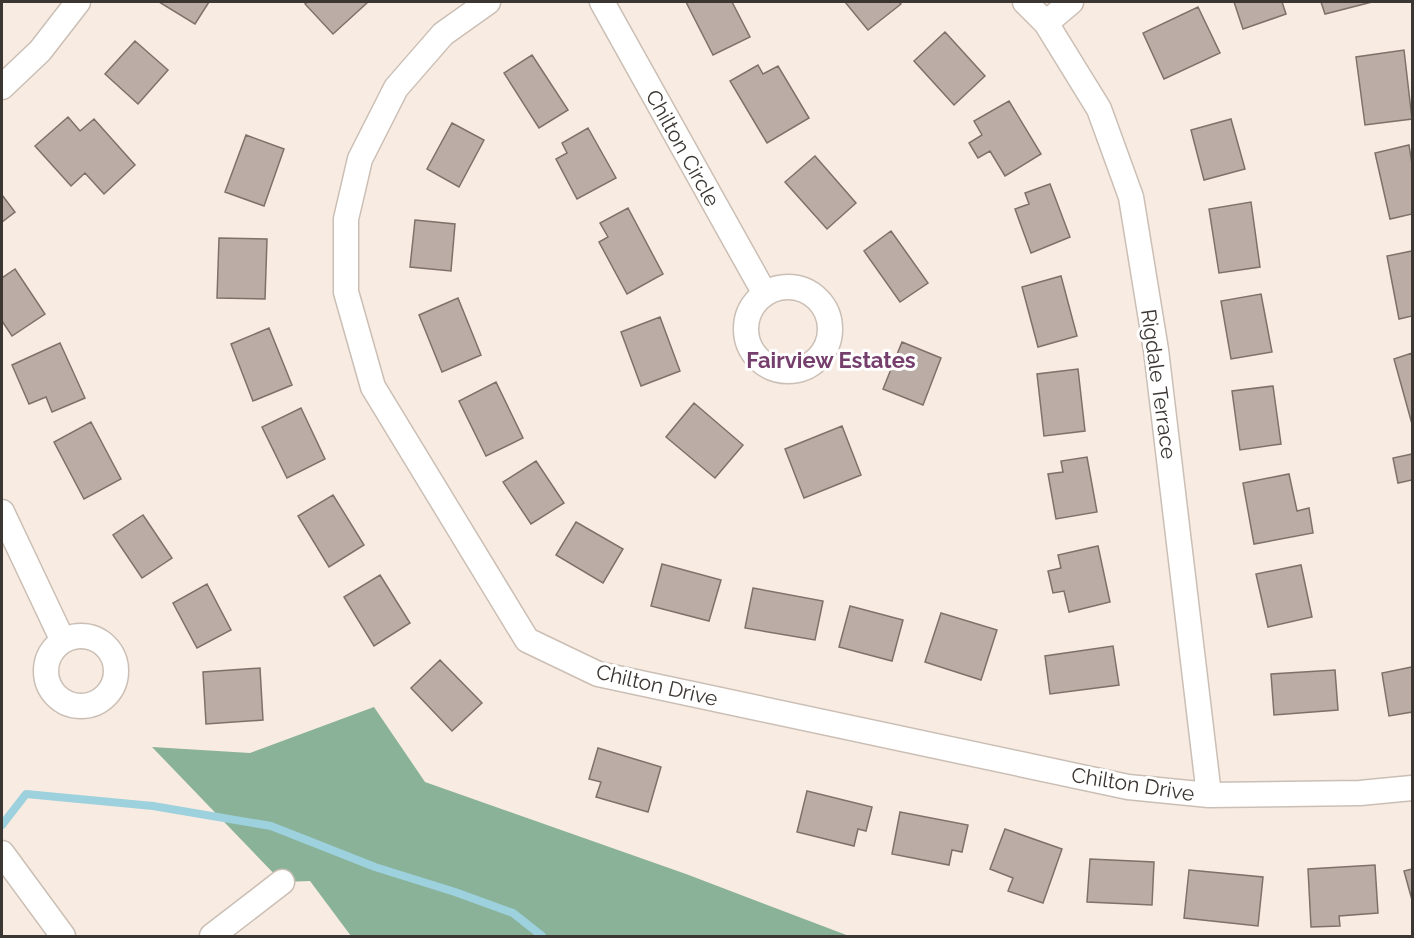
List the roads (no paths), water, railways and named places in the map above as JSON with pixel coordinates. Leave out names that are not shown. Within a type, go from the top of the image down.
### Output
[{"type":"street","points":[[2,87],[40,51],[78,2]]},
{"type":"street","name":"Chilton Drive","points":[[488,2],[442,34],[396,88],[360,159],[346,219],[346,292],[373,387],[527,640],[598,674],[1128,787],[1209,795],[1360,793],[1413,788]]},
{"type":"street","name":"Chilton Circle","points":[[602,2],[765,294]]},
{"type":"street","name":"Rigdale Terrace","points":[[1025,2],[1046,23],[1099,109],[1131,197],[1156,350],[1209,795]]},
{"type":"street","points":[[1046,23],[1071,2]]},
{"type":"street","points":[[2,512],[63,641]]},
{"type":"street","points":[[2,853],[63,936]]},
{"type":"street","points":[[213,936],[282,882]]},
{"type":"waterway","points":[[2,825],[26,794],[153,806],[271,826],[375,867],[513,913],[542,936]]},
{"type":"district","name":"Fairview Estates","points":[[831,360]]}]
